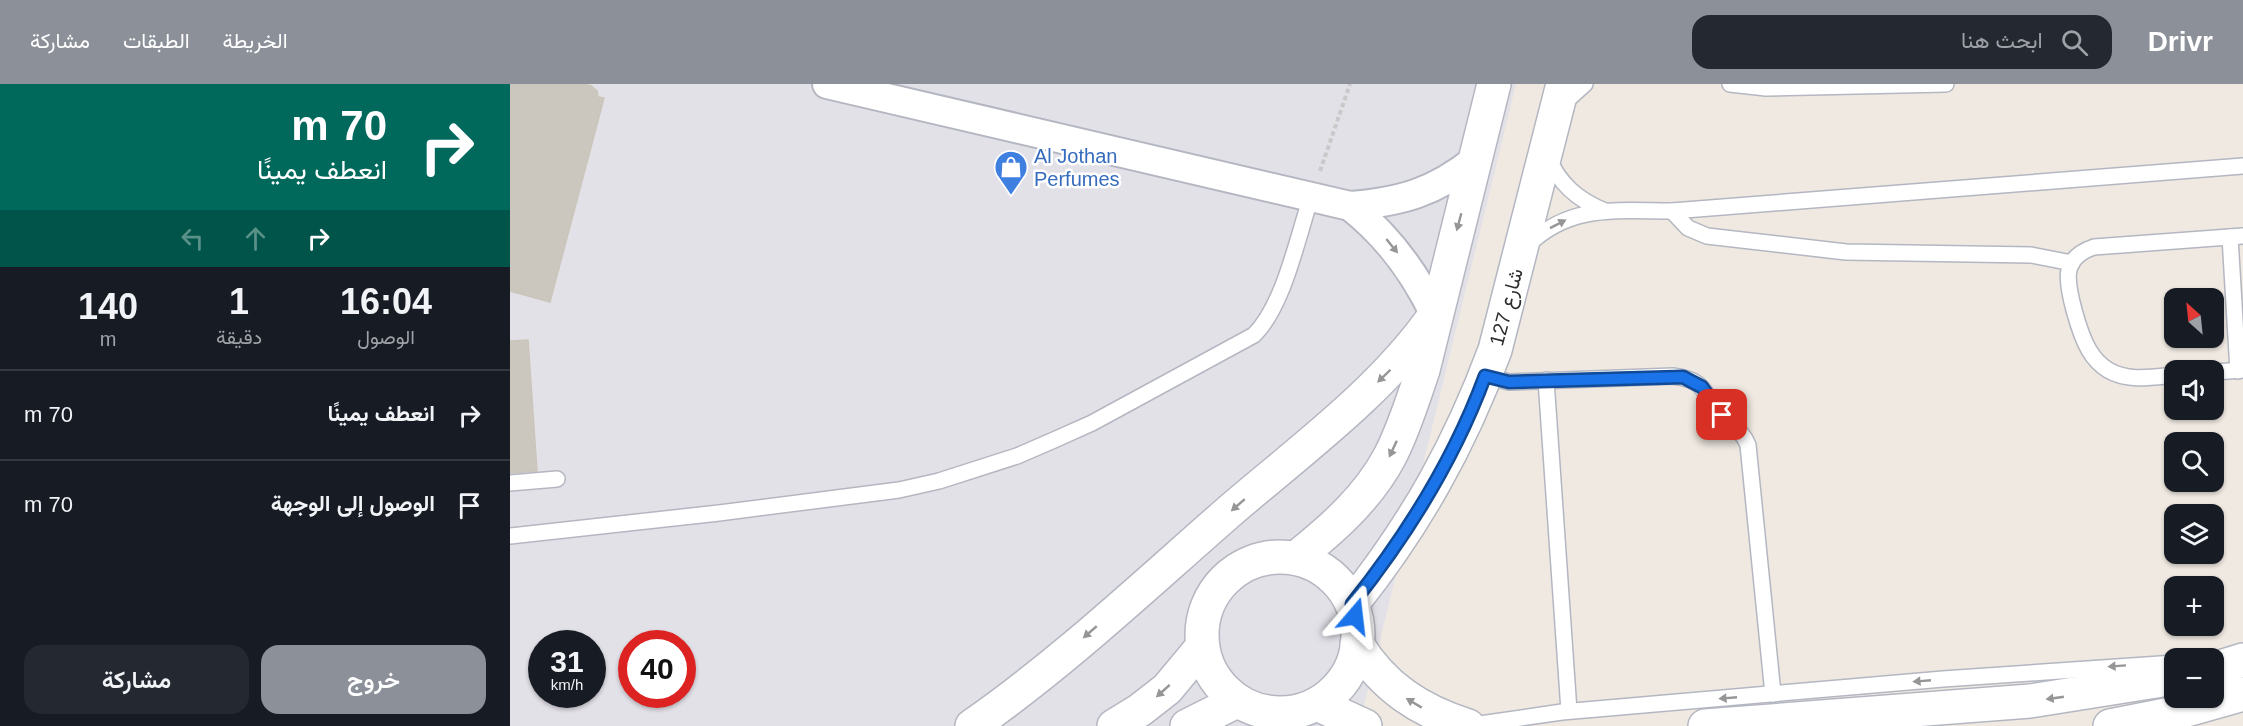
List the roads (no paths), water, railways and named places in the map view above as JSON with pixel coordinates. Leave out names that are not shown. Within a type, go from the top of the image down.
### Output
[{"type":"street","points":[[827,84],[1350,206],[1396,201],[1417,195],[1457,174],[1475,160]]},
{"type":"street","points":[[1296,558],[1329,532],[1364,495],[1389,458],[1408,416],[1423,370],[1494,84]]},
{"type":"street","name":"شارع 127","points":[[1352,604],[1378,571],[1424,502],[1463,429],[1485,376],[1495,350],[1560,97]]},
{"type":"street","points":[[1350,206],[1371,223],[1397,251],[1423,290],[1435,315]]},
{"type":"street","points":[[972,726],[1038,677],[1353,405],[1416,343],[1435,315]]},
{"type":"street","points":[[1271,557],[1296,558],[1326,572],[1339,583],[1352,604],[1358,628],[1357,644],[1348,674],[1335,691],[1317,704],[1297,712],[1276,714],[1256,710],[1237,701],[1220,687],[1208,668],[1202,647],[1202,622],[1210,598],[1226,578],[1247,564],[1271,557]]},
{"type":"street","points":[[1357,644],[1378,674],[1406,698],[1421,707],[1467,726]]},
{"type":"street","points":[[1114,726],[1167,689],[1202,647]]},
{"type":"street","points":[[1705,726],[2031,701],[2164,680]]},
{"type":"street","points":[[2110,726],[2176,712],[2243,694]]},
{"type":"street","points":[[1187,726],[1237,701]]},
{"type":"street","points":[[1317,704],[1365,726]]},
{"type":"lane","points":[[1560,97],[1585,84]]},
{"type":"lane","points":[[1730,84],[1766,88],[1946,84]]},
{"type":"lane","points":[[1546,152],[1562,182],[1581,199],[1605,211]]},
{"type":"lane","points":[[1520,254],[1551,226],[1577,215],[1605,211],[1672,211],[2243,166]]},
{"type":"lane","points":[[510,536],[719,513],[899,489],[978,469],[1026,452],[1092,423],[1254,335],[1264,325],[1277,302],[1311,197]]},
{"type":"lane","points":[[1672,211],[1688,228],[1707,236],[1846,252],[2031,255],[2072,263]]},
{"type":"lane","points":[[2164,376],[2131,378],[2118,375],[2106,369],[2088,350],[2067,280],[2077,255],[2094,247],[2236,236],[2240,370],[2224,371]]},
{"type":"lane","points":[[1485,376],[1509,382],[1683,377],[1702,387],[1722,415],[1739,428],[1745,437],[1749,453],[1773,694]]},
{"type":"lane","points":[[1546,380],[1569,711]]},
{"type":"lane","points":[[510,483],[557,479]]},
{"type":"lane","points":[[1467,726],[1528,715],[1569,711],[1943,679],[2164,664]]},
{"type":"place","name":"Al Jothan Perfumes","points":[[1011,196]]}]
